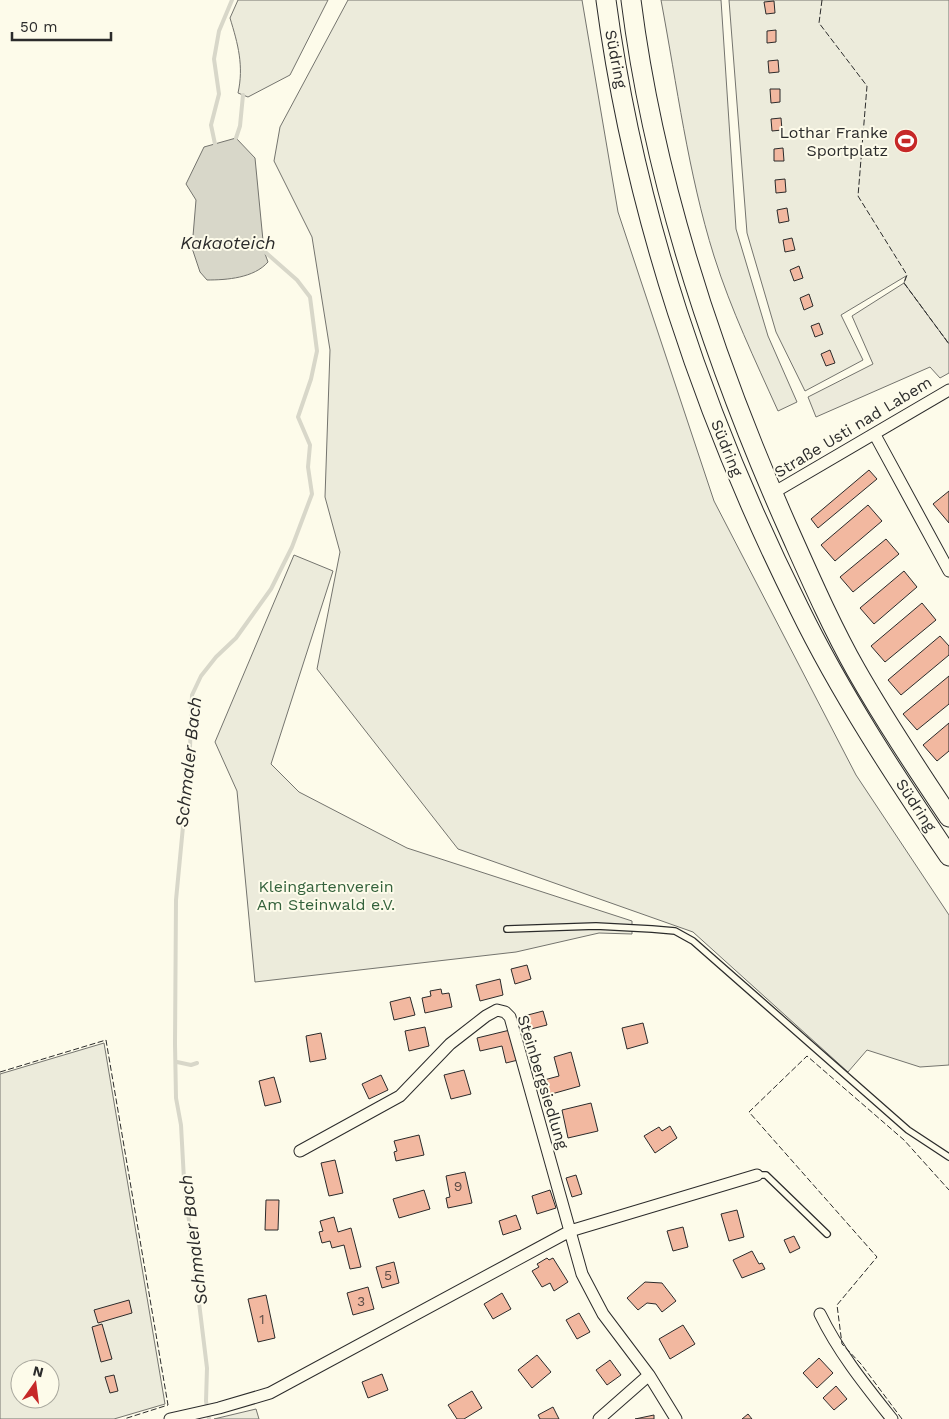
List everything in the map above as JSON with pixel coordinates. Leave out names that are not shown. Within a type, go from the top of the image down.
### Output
[{"type":"main road","name":"Südring","points":[[606,0],[625,107],[645,196],[685,332],[720,433],[752,510],[799,610],[886,760],[949,856]]},
{"type":"main road","name":"Südring","points":[[631,0],[648,104],[687,258],[712,334],[773,494],[820,599],[856,669],[903,748],[949,817]]},
{"type":"street","name":"Straße Usti nad Labem","points":[[773,494],[875,435],[928,400],[949,390]]},
{"type":"street","points":[[875,435],[949,571]]},
{"type":"street","name":"Steinbergsiedlung","points":[[300,1151],[400,1096],[450,1044],[486,1016],[497,1010],[505,1012],[510,1017],[582,1274],[603,1314],[649,1375],[676,1419]]},
{"type":"street","points":[[170,1419],[208,1411],[270,1393],[570,1231],[757,1175]]},
{"type":"street","points":[[820,1314],[833,1342],[847,1363],[892,1419]]},
{"type":"street","points":[[599,1419],[649,1375]]},
{"type":"lane","points":[[507,929],[596,926],[675,931],[693,941],[908,1130],[949,1157]]},
{"type":"lane","points":[[757,1175],[766,1175],[827,1234]]},
{"type":"green space","points":[[238,0],[328,0],[290,75],[248,97],[238,93],[240,64],[230,18]]},
{"type":"green space","points":[[348,0],[582,0],[618,212],[714,501],[856,775],[949,915],[949,1065],[920,1067],[867,1050],[848,1072],[693,932],[458,849],[317,669],[340,552],[325,497],[330,350],[312,237],[274,161],[280,127]]},
{"type":"green space","points":[[661,0],[721,0],[736,229],[768,336],[797,402],[778,411],[728,296],[705,225],[690,161]]},
{"type":"green space","points":[[729,0],[949,0],[949,344],[904,283],[906,276],[841,315],[863,360],[805,391],[776,332],[747,233]]},
{"type":"green space","name":"Kleingartenverein Am Steinwald e.V.","points":[[294,555],[333,571],[271,764],[299,792],[407,848],[632,921],[632,934],[599,933],[516,952],[255,982],[237,791],[215,742]]},
{"type":"green space","points":[[104,1043],[165,1404],[114,1419],[0,1419],[0,1074]]},
{"type":"green space","points":[[256,1409],[259,1419],[214,1419]]},
{"type":"shaded area","points":[[904,283],[949,344],[949,373],[940,378],[930,367],[816,417],[808,397],[873,364],[852,316]]},
{"type":"water","name":"Kakaoteich","points":[[236,138],[255,158],[264,251],[268,262],[248,275],[231,279],[207,280],[200,272],[192,248],[196,200],[186,184],[204,147]]},
{"type":"building","points":[[774,1],[775,13],[766,14],[764,2]]},
{"type":"building","points":[[776,30],[776,42],[767,43],[767,31]]},
{"type":"building","points":[[778,60],[779,72],[769,73],[768,61]]},
{"type":"building","points":[[770,89],[780,89],[780,102],[771,103]]},
{"type":"building","points":[[781,118],[782,130],[772,131],[771,119]]},
{"type":"building","points":[[783,148],[784,161],[774,161],[774,149]]},
{"type":"building","points":[[785,179],[786,192],[776,193],[775,180]]},
{"type":"building","points":[[787,208],[789,221],[779,223],[777,210]]},
{"type":"building","points":[[792,238],[795,250],[785,252],[783,240]]},
{"type":"building","points":[[799,266],[803,278],[794,281],[790,270]]},
{"type":"building","points":[[809,294],[813,306],[804,310],[800,298]]},
{"type":"building","points":[[819,323],[823,334],[815,337],[811,326]]},
{"type":"building","points":[[830,350],[835,363],[826,366],[821,354]]},
{"type":"building","points":[[869,470],[877,479],[818,528],[811,519]]},
{"type":"building","points":[[949,491],[949,523],[933,504]]},
{"type":"building","points":[[868,505],[882,521],[835,561],[821,545]]},
{"type":"building","points":[[886,539],[899,554],[853,592],[840,577]]},
{"type":"building","points":[[904,571],[917,587],[874,624],[860,608]]},
{"type":"building","points":[[922,603],[936,620],[885,662],[871,646]]},
{"type":"building","points":[[940,636],[949,646],[949,655],[901,695],[888,680]]},
{"type":"building","points":[[949,676],[949,704],[917,730],[903,714]]},
{"type":"building","points":[[949,723],[949,751],[937,761],[923,745]]},
{"type":"building","points":[[527,965],[531,979],[515,984],[511,969]]},
{"type":"building","points":[[500,979],[503,995],[480,1001],[476,985]]},
{"type":"building","points":[[441,989],[442,994],[449,993],[452,1007],[425,1013],[422,998],[431,996],[430,991]]},
{"type":"building","points":[[410,997],[415,1015],[394,1020],[390,1002]]},
{"type":"building","points":[[543,1011],[547,1025],[527,1030],[524,1016]]},
{"type":"building","points":[[643,1023],[648,1043],[627,1049],[622,1028]]},
{"type":"building","points":[[425,1027],[429,1046],[409,1051],[405,1031]]},
{"type":"building","points":[[510,1030],[518,1060],[506,1063],[502,1046],[480,1051],[477,1038]]},
{"type":"building","points":[[321,1033],[326,1059],[310,1062],[306,1036]]},
{"type":"building","points":[[571,1052],[580,1086],[548,1095],[544,1080],[559,1076],[554,1057]]},
{"type":"building","points":[[464,1070],[471,1094],[451,1099],[444,1075]]},
{"type":"building","points":[[381,1075],[388,1090],[369,1099],[362,1084]]},
{"type":"building","points":[[274,1077],[281,1102],[265,1106],[259,1081]]},
{"type":"building","points":[[591,1103],[598,1131],[568,1138],[562,1110]]},
{"type":"building","points":[[670,1126],[677,1138],[655,1153],[644,1136],[659,1127],[662,1131]]},
{"type":"building","points":[[419,1135],[424,1155],[396,1161],[394,1152],[397,1151],[394,1141]]},
{"type":"building","points":[[335,1160],[343,1193],[329,1196],[321,1163]]},
{"type":"building","points":[[465,1172],[472,1203],[448,1208],[446,1198],[450,1197],[446,1176]]},
{"type":"building","points":[[576,1175],[582,1194],[572,1197],[566,1178]]},
{"type":"building","points":[[424,1190],[430,1209],[399,1218],[393,1199]]},
{"type":"building","points":[[550,1190],[556,1208],[537,1214],[532,1196]]},
{"type":"building","points":[[266,1200],[279,1200],[278,1230],[265,1230]]},
{"type":"building","points":[[737,1210],[744,1237],[729,1241],[721,1214]]},
{"type":"building","points":[[516,1215],[521,1229],[503,1235],[499,1221]]},
{"type":"building","points":[[334,1217],[338,1232],[351,1228],[361,1267],[350,1269],[344,1245],[332,1248],[330,1241],[322,1243],[319,1232],[323,1231],[320,1221]]},
{"type":"building","points":[[683,1227],[688,1247],[673,1251],[667,1231]]},
{"type":"building","points":[[794,1236],[800,1248],[790,1253],[784,1240]]},
{"type":"building","points":[[752,1251],[759,1264],[762,1263],[765,1269],[742,1278],[733,1260]]},
{"type":"building","points":[[547,1258],[549,1260],[553,1258],[568,1282],[554,1291],[550,1283],[542,1287],[532,1271],[539,1267],[537,1264]]},
{"type":"building","points":[[394,1262],[399,1283],[382,1288],[376,1267]]},
{"type":"building","points":[[645,1282],[662,1283],[676,1301],[662,1312],[656,1304],[647,1303],[638,1310],[627,1298]]},
{"type":"building","points":[[368,1287],[374,1309],[353,1315],[347,1293]]},
{"type":"building","points":[[502,1293],[511,1309],[493,1319],[484,1304]]},
{"type":"building","points":[[266,1295],[275,1338],[258,1342],[248,1299]]},
{"type":"building","points":[[129,1300],[132,1313],[98,1323],[94,1310]]},
{"type":"building","points":[[579,1313],[590,1332],[577,1339],[566,1320]]},
{"type":"building","points":[[102,1324],[112,1359],[101,1362],[92,1327]]},
{"type":"building","points":[[683,1325],[695,1344],[670,1359],[659,1339]]},
{"type":"building","points":[[537,1355],[551,1372],[532,1388],[518,1370]]},
{"type":"building","points":[[819,1358],[833,1373],[817,1388],[803,1373]]},
{"type":"building","points":[[610,1360],[621,1375],[607,1385],[596,1370]]},
{"type":"building","points":[[382,1374],[388,1390],[368,1398],[362,1382]]},
{"type":"building","points":[[114,1375],[118,1391],[110,1393],[105,1377]]},
{"type":"building","points":[[836,1386],[847,1399],[834,1410],[823,1398]]},
{"type":"building","points":[[472,1391],[482,1408],[464,1419],[457,1419],[448,1405]]},
{"type":"building","points":[[553,1407],[559,1419],[540,1419],[538,1415]]},
{"type":"building","points":[[748,1414],[752,1419],[742,1419]]},
{"type":"building","points":[[654,1415],[654,1419],[635,1419]]},
{"type":"waterway","points":[[215,144],[211,125],[219,94],[214,59],[219,31],[232,0]]},
{"type":"waterway","points":[[236,138],[240,126],[243,95]]},
{"type":"waterway","name":"Schmaler Bach","points":[[209,1419],[206,1401],[207,1368],[184,1180],[181,1125],[176,1098],[176,900],[184,816],[183,794],[190,747],[192,695],[201,676],[216,657],[236,638],[271,589],[292,547],[312,494],[308,467],[310,445],[298,417],[311,379],[317,351],[310,297],[297,280],[264,251]]},
{"type":"waterway","name":"Schmaler Bach","points":[[177,1062],[191,1065],[197,1063]]},
{"type":"fence","points":[[822,0],[819,23],[867,86],[858,196],[907,275],[904,283],[949,344]]},
{"type":"fence","points":[[0,1072],[106,1040],[168,1405],[124,1419]]},
{"type":"fence","points":[[902,1419],[861,1364],[842,1344],[837,1305],[877,1257],[749,1112],[807,1056],[904,1140],[949,1190]]},
{"type":"place","name":"Lothar Franke Sportplatz","points":[[906,141]]}]
